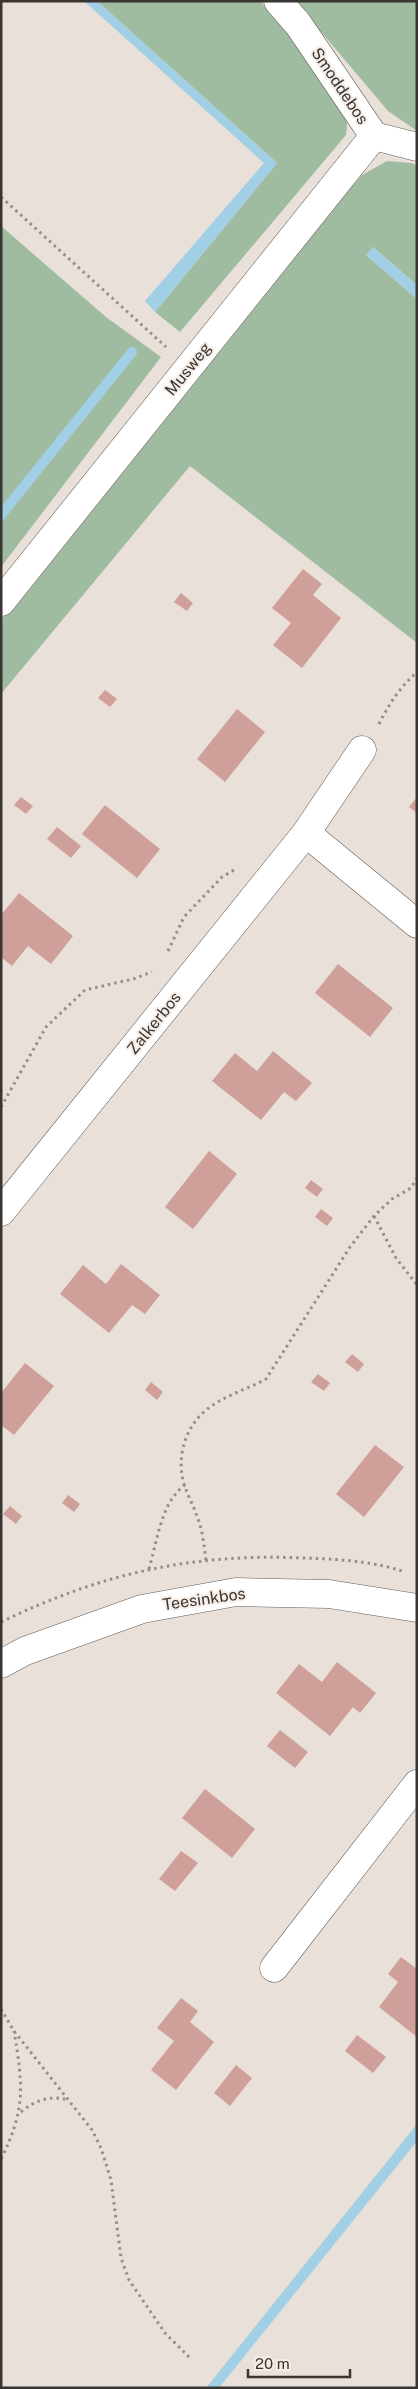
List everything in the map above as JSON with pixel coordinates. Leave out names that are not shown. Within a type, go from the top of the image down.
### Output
[{"type":"street","name":"Smoddebos","points":[[278,1],[298,24],[374,136],[417,147]]},
{"type":"street","name":"Musweg","points":[[1,602],[374,136]]},
{"type":"street","name":"Zalkerbos","points":[[1,1212],[306,834],[362,750]]},
{"type":"street","points":[[306,834],[417,924]]},
{"type":"street","name":"Teesinkbos","points":[[1,1664],[25,1651],[142,1609],[236,1592],[329,1594],[417,1608]]},
{"type":"street","points":[[274,1968],[417,1784]]},
{"type":"path","points":[[1,197],[189,367]]},
{"type":"path","points":[[362,750],[390,702],[404,684],[417,672]]},
{"type":"path","points":[[167,952],[184,917],[222,877],[239,866]]},
{"type":"path","points":[[1,1107],[46,1027],[85,990],[132,979],[159,970]]},
{"type":"path","points":[[206,1560],[202,1533],[182,1478],[184,1439],[193,1423],[205,1410],[221,1400],[245,1391],[266,1379],[350,1246],[374,1216],[392,1199],[410,1188],[417,1178]]},
{"type":"path","points":[[374,1216],[396,1258],[417,1286]]},
{"type":"path","points":[[149,1569],[168,1503],[175,1492],[185,1485]]},
{"type":"path","points":[[1,2009],[14,2031],[92,2130],[101,2148],[111,2180],[121,2258],[129,2280],[165,2334],[189,2357]]},
{"type":"path","points":[[1,2159],[14,2134],[20,2112],[21,2086],[14,2031]]},
{"type":"path","points":[[20,2112],[45,2099],[57,2097],[68,2100]]},
{"type":"green space","points":[[97,1],[260,1],[318,68],[338,98],[346,115],[346,135],[180,332],[155,312],[277,163]]},
{"type":"green space","points":[[295,1],[417,1],[417,131],[388,111]]},
{"type":"green space","points":[[387,161],[417,165],[417,285],[373,247],[366,255],[417,299],[417,643],[190,466],[1,694],[1,620],[330,211],[362,175]]},
{"type":"green space","points":[[1,226],[106,317],[161,357],[1,567]]},
{"type":"water","points":[[84,1],[97,1],[277,163],[155,312],[145,301],[264,163]]},
{"type":"water","points":[[373,247],[417,285],[417,299],[366,255]]},
{"type":"water","points":[[417,2124],[417,2141],[219,2388],[206,2388]]},
{"type":"building","points":[[303,569],[322,584],[313,595],[341,618],[302,668],[273,645],[291,623],[272,608]]},
{"type":"building","points":[[181,593],[193,603],[187,611],[174,602]]},
{"type":"building","points":[[105,690],[117,699],[110,707],[98,698]]},
{"type":"building","points":[[237,709],[265,732],[225,782],[197,759]]},
{"type":"building","points":[[21,797],[33,806],[26,814],[14,805]]},
{"type":"building","points":[[417,797],[417,813],[409,807]]},
{"type":"building","points":[[105,805],[160,849],[137,878],[82,834]]},
{"type":"building","points":[[57,827],[81,846],[71,858],[47,839]]},
{"type":"building","points":[[19,893],[73,936],[51,964],[28,946],[12,966],[1,957],[1,915]]},
{"type":"building","points":[[338,964],[393,1008],[370,1037],[315,993]]},
{"type":"building","points":[[273,1051],[312,1083],[296,1101],[284,1092],[261,1120],[212,1081],[235,1053],[257,1071]]},
{"type":"building","points":[[209,1151],[237,1174],[193,1229],[165,1207]]},
{"type":"building","points":[[311,1180],[323,1189],[317,1197],[305,1188]]},
{"type":"building","points":[[321,1209],[333,1218],[327,1226],[315,1217]]},
{"type":"building","points":[[121,1264],[160,1295],[145,1314],[132,1305],[109,1333],[60,1294],[83,1265],[106,1284]]},
{"type":"building","points":[[352,1354],[364,1364],[358,1372],[345,1362]]},
{"type":"building","points":[[25,1363],[54,1386],[14,1435],[1,1425],[1,1393]]},
{"type":"building","points":[[318,1374],[330,1383],[324,1391],[311,1382]]},
{"type":"building","points":[[151,1382],[163,1392],[157,1400],[145,1390]]},
{"type":"building","points":[[375,1445],[404,1467],[364,1517],[336,1494]]},
{"type":"building","points":[[68,1495],[80,1504],[74,1512],[62,1503]]},
{"type":"building","points":[[10,1506],[22,1516],[16,1524],[3,1514]]},
{"type":"building","points":[[337,1662],[376,1693],[360,1713],[353,1707],[330,1736],[276,1693],[299,1664],[322,1682]]},
{"type":"building","points":[[280,1730],[308,1752],[295,1768],[267,1746]]},
{"type":"building","points":[[205,1789],[255,1829],[232,1858],[182,1818]]},
{"type":"building","points":[[181,1851],[198,1863],[175,1891],[159,1879]]},
{"type":"building","points":[[401,1957],[417,1969],[417,2037],[379,2007],[398,1982],[388,1974]]},
{"type":"building","points":[[181,1998],[198,2011],[190,2022],[214,2042],[176,2090],[151,2070],[174,2041],[157,2028]]},
{"type":"building","points":[[357,2035],[386,2057],[373,2073],[345,2051]]},
{"type":"building","points":[[236,2065],[252,2078],[230,2106],[214,2093]]},
{"type":"waterway","points":[[1,515],[132,352]]}]
